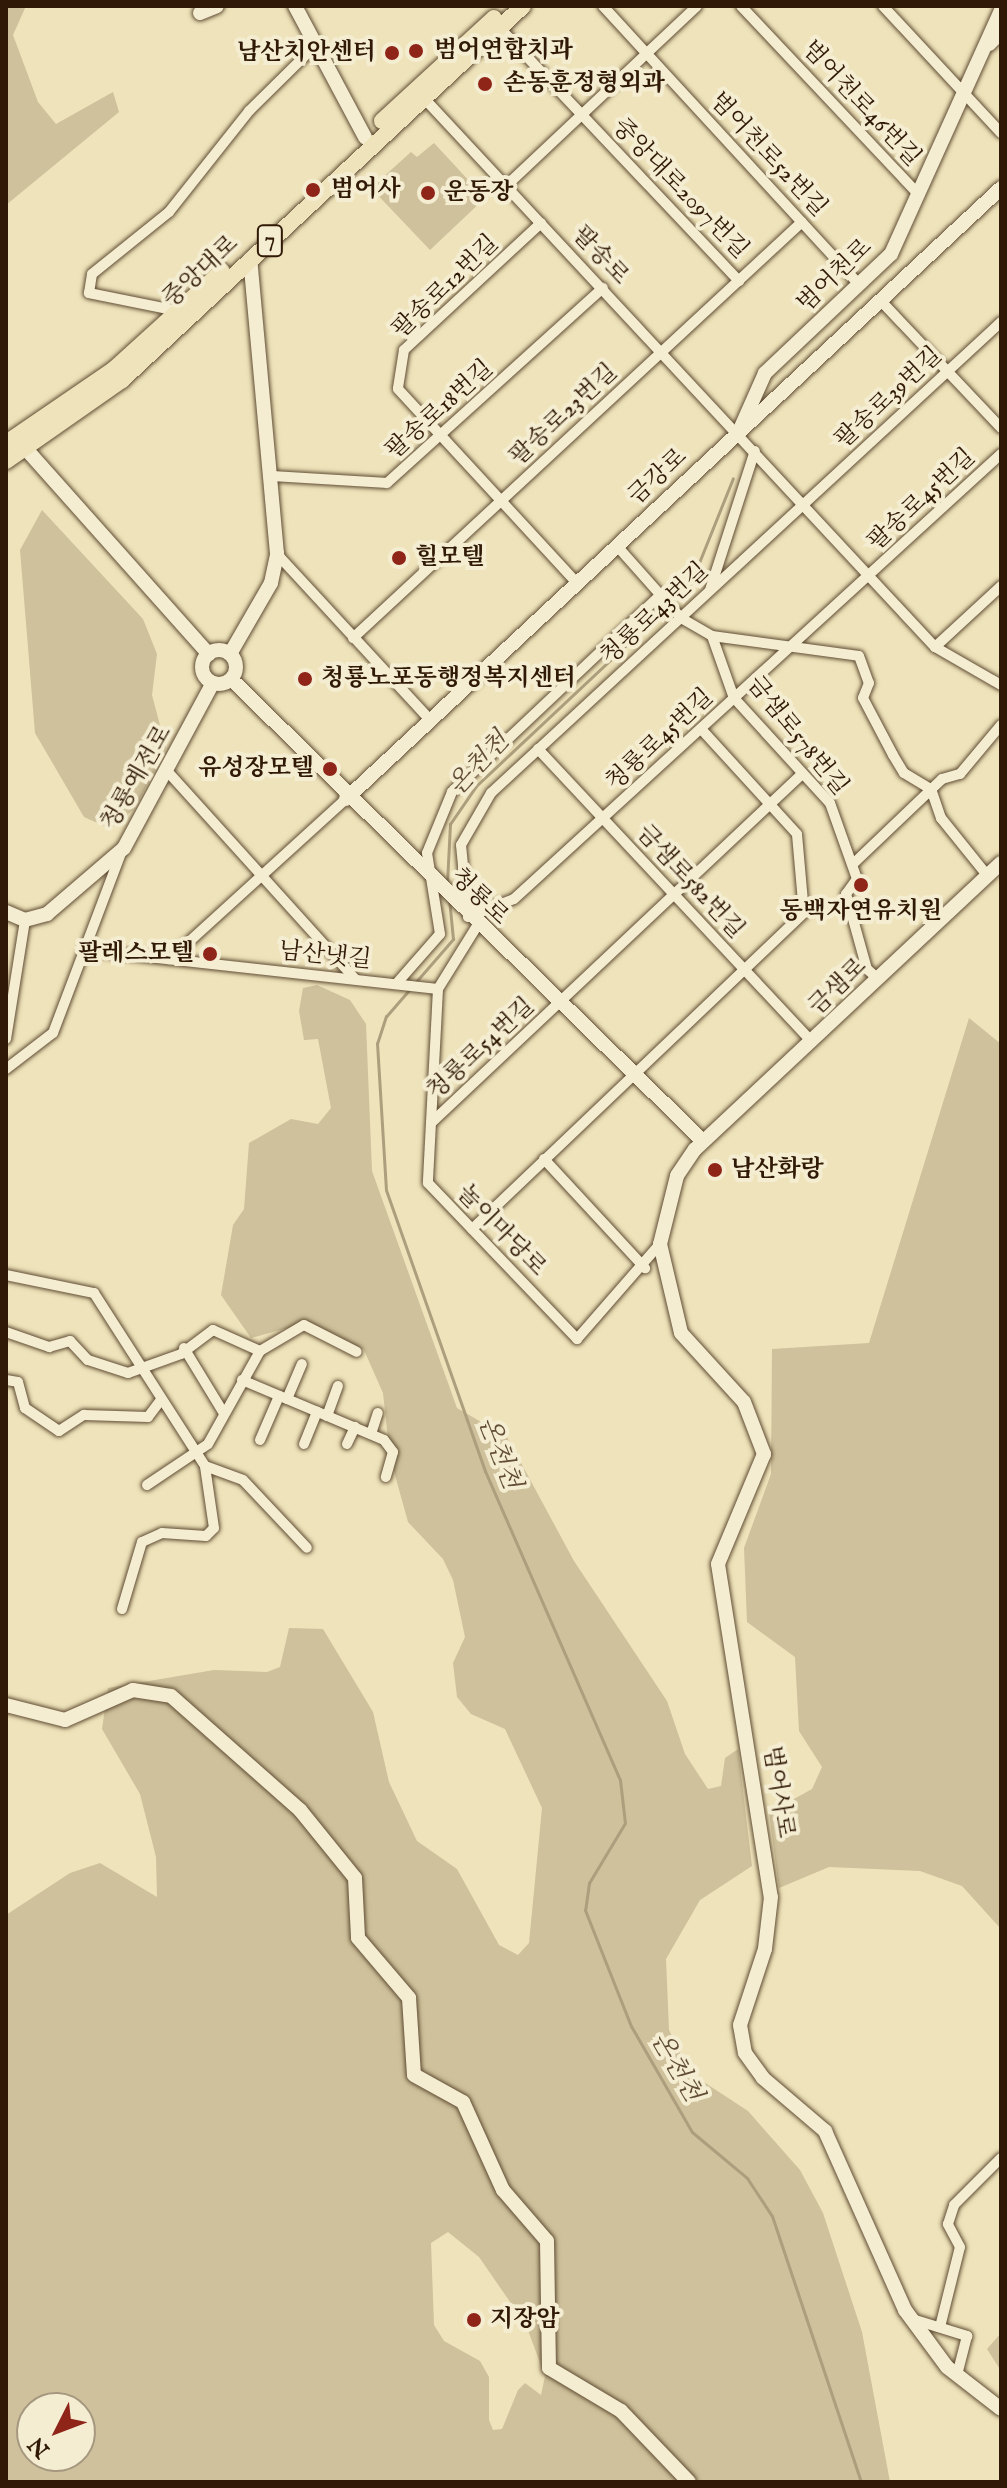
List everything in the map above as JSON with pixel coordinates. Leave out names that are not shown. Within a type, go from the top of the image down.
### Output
[{"type":"main road","name":"중앙대로","points":[[496,24],[507,6]]},
{"type":"main road","name":"중앙대로","points":[[15,443],[122,380],[419,93],[496,24],[523,6]]},
{"type":"main road","name":"중앙대로","points":[[6,461],[15,443],[113,370],[365,137],[419,93]]},
{"type":"street","points":[[200,13],[217,6]]},
{"type":"street","points":[[295,6],[365,137]]},
{"type":"street","points":[[603,6],[647,53]]},
{"type":"street","points":[[506,186],[697,6]]},
{"type":"street","name":"범어천로46번길","points":[[741,6],[919,195]]},
{"type":"street","points":[[883,6],[1001,133]]},
{"type":"street","name":"범어천로","points":[[738,433],[765,373],[891,254],[995,40],[1001,10]]},
{"type":"street","name":"중앙대로2097번길","points":[[496,24],[739,281]]},
{"type":"street","points":[[178,311],[89,293],[92,274],[169,212],[249,111],[316,45]]},
{"type":"street","name":"범어천로52번길","points":[[647,53],[859,284]]},
{"type":"street","name":"팔송로","points":[[419,93],[935,647],[1001,685]]},
{"type":"street","name":"금강로","points":[[346,799],[1001,188]]},
{"type":"street","name":"팔송로23번길","points":[[353,638],[802,222]]},
{"type":"street","name":"팔송로12번길","points":[[441,436],[398,389],[404,350],[541,223]]},
{"type":"street","points":[[209,654],[202,668],[213,683],[231,679],[230,654],[271,583],[277,554],[273,476],[250,259]]},
{"type":"street","name":"팔송로18번길","points":[[273,476],[387,483],[603,288]]},
{"type":"street","points":[[880,300],[945,373],[1001,428]]},
{"type":"street","name":"팔송로39번길","points":[[804,504],[1001,322]]},
{"type":"street","points":[[441,436],[577,583]]},
{"type":"street","points":[[15,443],[209,654],[230,654]]},
{"type":"street","points":[[710,590],[755,451]]},
{"type":"street","name":"팔송로45번길","points":[[870,576],[1001,454]]},
{"type":"street","name":"청룡로43번길","points":[[472,921],[458,866],[467,828],[538,749],[678,615],[804,504]]},
{"type":"street","points":[[617,546],[678,615],[712,636],[796,645],[859,656],[869,683],[863,698],[893,755],[904,773],[931,789],[941,818],[987,875]]},
{"type":"street","points":[[277,554],[430,720]]},
{"type":"street","name":"청룡로45번길","points":[[472,921],[514,899],[870,576]]},
{"type":"street","points":[[935,647],[1001,586]]},
{"type":"street","name":"남산냇길","points":[[85,950],[397,983],[440,934],[427,853],[452,792],[661,597]]},
{"type":"street","name":"금샘로578번길","points":[[712,636],[734,698],[830,803],[841,852],[853,864]]},
{"type":"street","name":"청룡로","points":[[231,679],[346,799],[703,1141]]},
{"type":"street","name":"청룡예전로","points":[[25,920],[47,914],[124,848],[169,773],[213,683]]},
{"type":"street","points":[[878,979],[867,969],[846,894],[857,879],[853,864],[931,789],[960,774],[1001,725]]},
{"type":"street","points":[[472,1229],[630,1074],[804,913],[797,834],[701,729]]},
{"type":"street","name":"금샘로582번길","points":[[538,749],[812,1042]]},
{"type":"street","points":[[169,773],[355,979]]},
{"type":"street","name":"청룡로54번길","points":[[431,1123],[802,774]]},
{"type":"street","points":[[170,959],[346,799]]},
{"type":"street","points":[[6,1069],[53,1033],[124,848]]},
{"type":"street","name":"금샘로","points":[[703,1141],[1001,863]]},
{"type":"street","points":[[6,912],[25,920],[6,1039]]},
{"type":"street","name":"놀이마당로","points":[[472,921],[438,989],[428,1183],[577,1339],[645,1268],[660,1244]]},
{"type":"street","points":[[397,983],[438,989]]},
{"type":"street","name":"범어사로","points":[[703,1141],[677,1176],[660,1244],[681,1333],[744,1402],[764,1454],[718,1564],[771,1897],[765,1949],[740,2025],[745,2053],[825,2131],[912,2319],[957,2375],[1001,2409]]},
{"type":"street","points":[[544,1159],[645,1268]]},
{"type":"street","points":[[6,1275],[94,1293],[205,1466],[243,1480],[307,1548]]},
{"type":"street","points":[[147,1485],[196,1455],[260,1351],[304,1325],[357,1352]]},
{"type":"street","points":[[6,1332],[49,1347],[70,1341],[88,1360],[143,1370],[213,1330],[260,1351]]},
{"type":"street","points":[[184,1348],[223,1412]]},
{"type":"street","points":[[260,1440],[302,1364]]},
{"type":"street","points":[[6,1380],[18,1382],[25,1408],[59,1431],[84,1415],[148,1417],[161,1400]]},
{"type":"street","points":[[242,1380],[371,1434],[393,1452],[386,1477]]},
{"type":"street","points":[[304,1444],[338,1386]]},
{"type":"street","points":[[371,1434],[378,1413]]},
{"type":"street","points":[[347,1444],[355,1427]]},
{"type":"street","points":[[122,1609],[142,1542],[162,1533],[206,1536],[214,1528],[205,1466]]},
{"type":"street","points":[[6,1705],[65,1720],[133,1690],[171,1696],[300,1810],[355,1878],[358,1938],[409,1998],[414,2075],[463,2102],[503,2190],[547,2241],[549,2368],[621,2411],[689,2482]]},
{"type":"street","points":[[940,2327],[960,2247],[948,2224],[954,2205],[1001,2158]]},
{"type":"street","points":[[912,2319],[967,2336],[957,2375]]},
{"type":"shaded area","points":[[6,6],[26,6],[13,35],[38,102],[56,124],[113,92],[119,112],[6,205]]},
{"type":"shaded area","name":"운동장","points":[[434,143],[485,198],[430,250],[371,188],[411,152],[417,157]]},
{"type":"shaded area","points":[[42,510],[143,619],[157,654],[152,695],[166,748],[135,808],[111,829],[84,817],[35,733],[20,550]]},
{"type":"shaded area","points":[[317,985],[350,1000],[366,1024],[372,1171],[457,1408],[507,1437],[574,1561],[667,1701],[685,1754],[708,1789],[721,1786],[725,1758],[738,1749],[752,1866],[700,1900],[666,1959],[669,2030],[690,2073],[748,2111],[800,2170],[823,2213],[862,2332],[890,2482],[6,2482],[6,1915],[70,1873],[100,1863],[157,1897],[156,1857],[140,1794],[102,1729],[108,1688],[214,1670],[267,1672],[280,1667],[289,1628],[323,1629],[373,1712],[389,1782],[417,1841],[457,1869],[499,1945],[518,1955],[529,1943],[542,1808],[505,1729],[471,1714],[457,1697],[453,1663],[465,1637],[453,1580],[443,1559],[408,1522],[390,1457],[383,1393],[364,1350],[309,1322],[251,1338],[221,1295],[233,1225],[244,1209],[249,1143],[291,1119],[318,1124],[331,1108],[318,1039],[304,1040],[299,1011],[303,988]],"holes":[[[448,2232],[479,2257],[526,2325],[545,2376],[541,2395],[525,2383],[518,2390],[502,2429],[493,2430],[489,2420],[489,2377],[480,2361],[444,2341],[434,2325],[431,2243]]]},
{"type":"shaded area","points":[[969,1018],[1001,1044],[1001,1929],[962,1886],[920,1871],[829,1867],[779,1888],[769,1813],[812,1789],[822,1767],[799,1731],[795,1657],[747,1622],[744,1548],[771,1474],[772,1349],[869,1343]]},
{"type":"shaded area","points":[[1001,2333],[1001,2371],[987,2349]]},
{"type":"waterway","name":"온천천","points":[[447,883],[450,824],[476,786],[690,585],[733,478]]},
{"type":"waterway","name":"온천천","points":[[414,984],[453,939],[449,899]]},
{"type":"waterway","name":"온천천","points":[[409,990],[386,1016],[377,1043],[386,1190],[485,1471],[620,1780],[625,1823],[589,1883],[585,1910],[631,2026],[692,2132],[747,2178],[772,2216],[861,2482]]},
{"type":"place","name":"범어연합치과","points":[[416,51]]},
{"type":"place","name":"남산치안센터","points":[[392,53]]},
{"type":"place","name":"손동훈정형외과","points":[[485,84]]},
{"type":"place","name":"범어사","points":[[313,190]]},
{"type":"place","name":"운동장","points":[[428,193]]},
{"type":"place","name":"힐모텔","points":[[399,558]]},
{"type":"place","name":"청룡노포동행정복지센터","points":[[305,679]]},
{"type":"place","name":"유성장모텔","points":[[330,769]]},
{"type":"place","name":"동백자연유치원","points":[[861,885]]},
{"type":"place","name":"팔레스모텔","points":[[210,954]]},
{"type":"place","name":"남산화랑","points":[[715,1170]]},
{"type":"place","name":"지장암","points":[[474,2320]]}]
